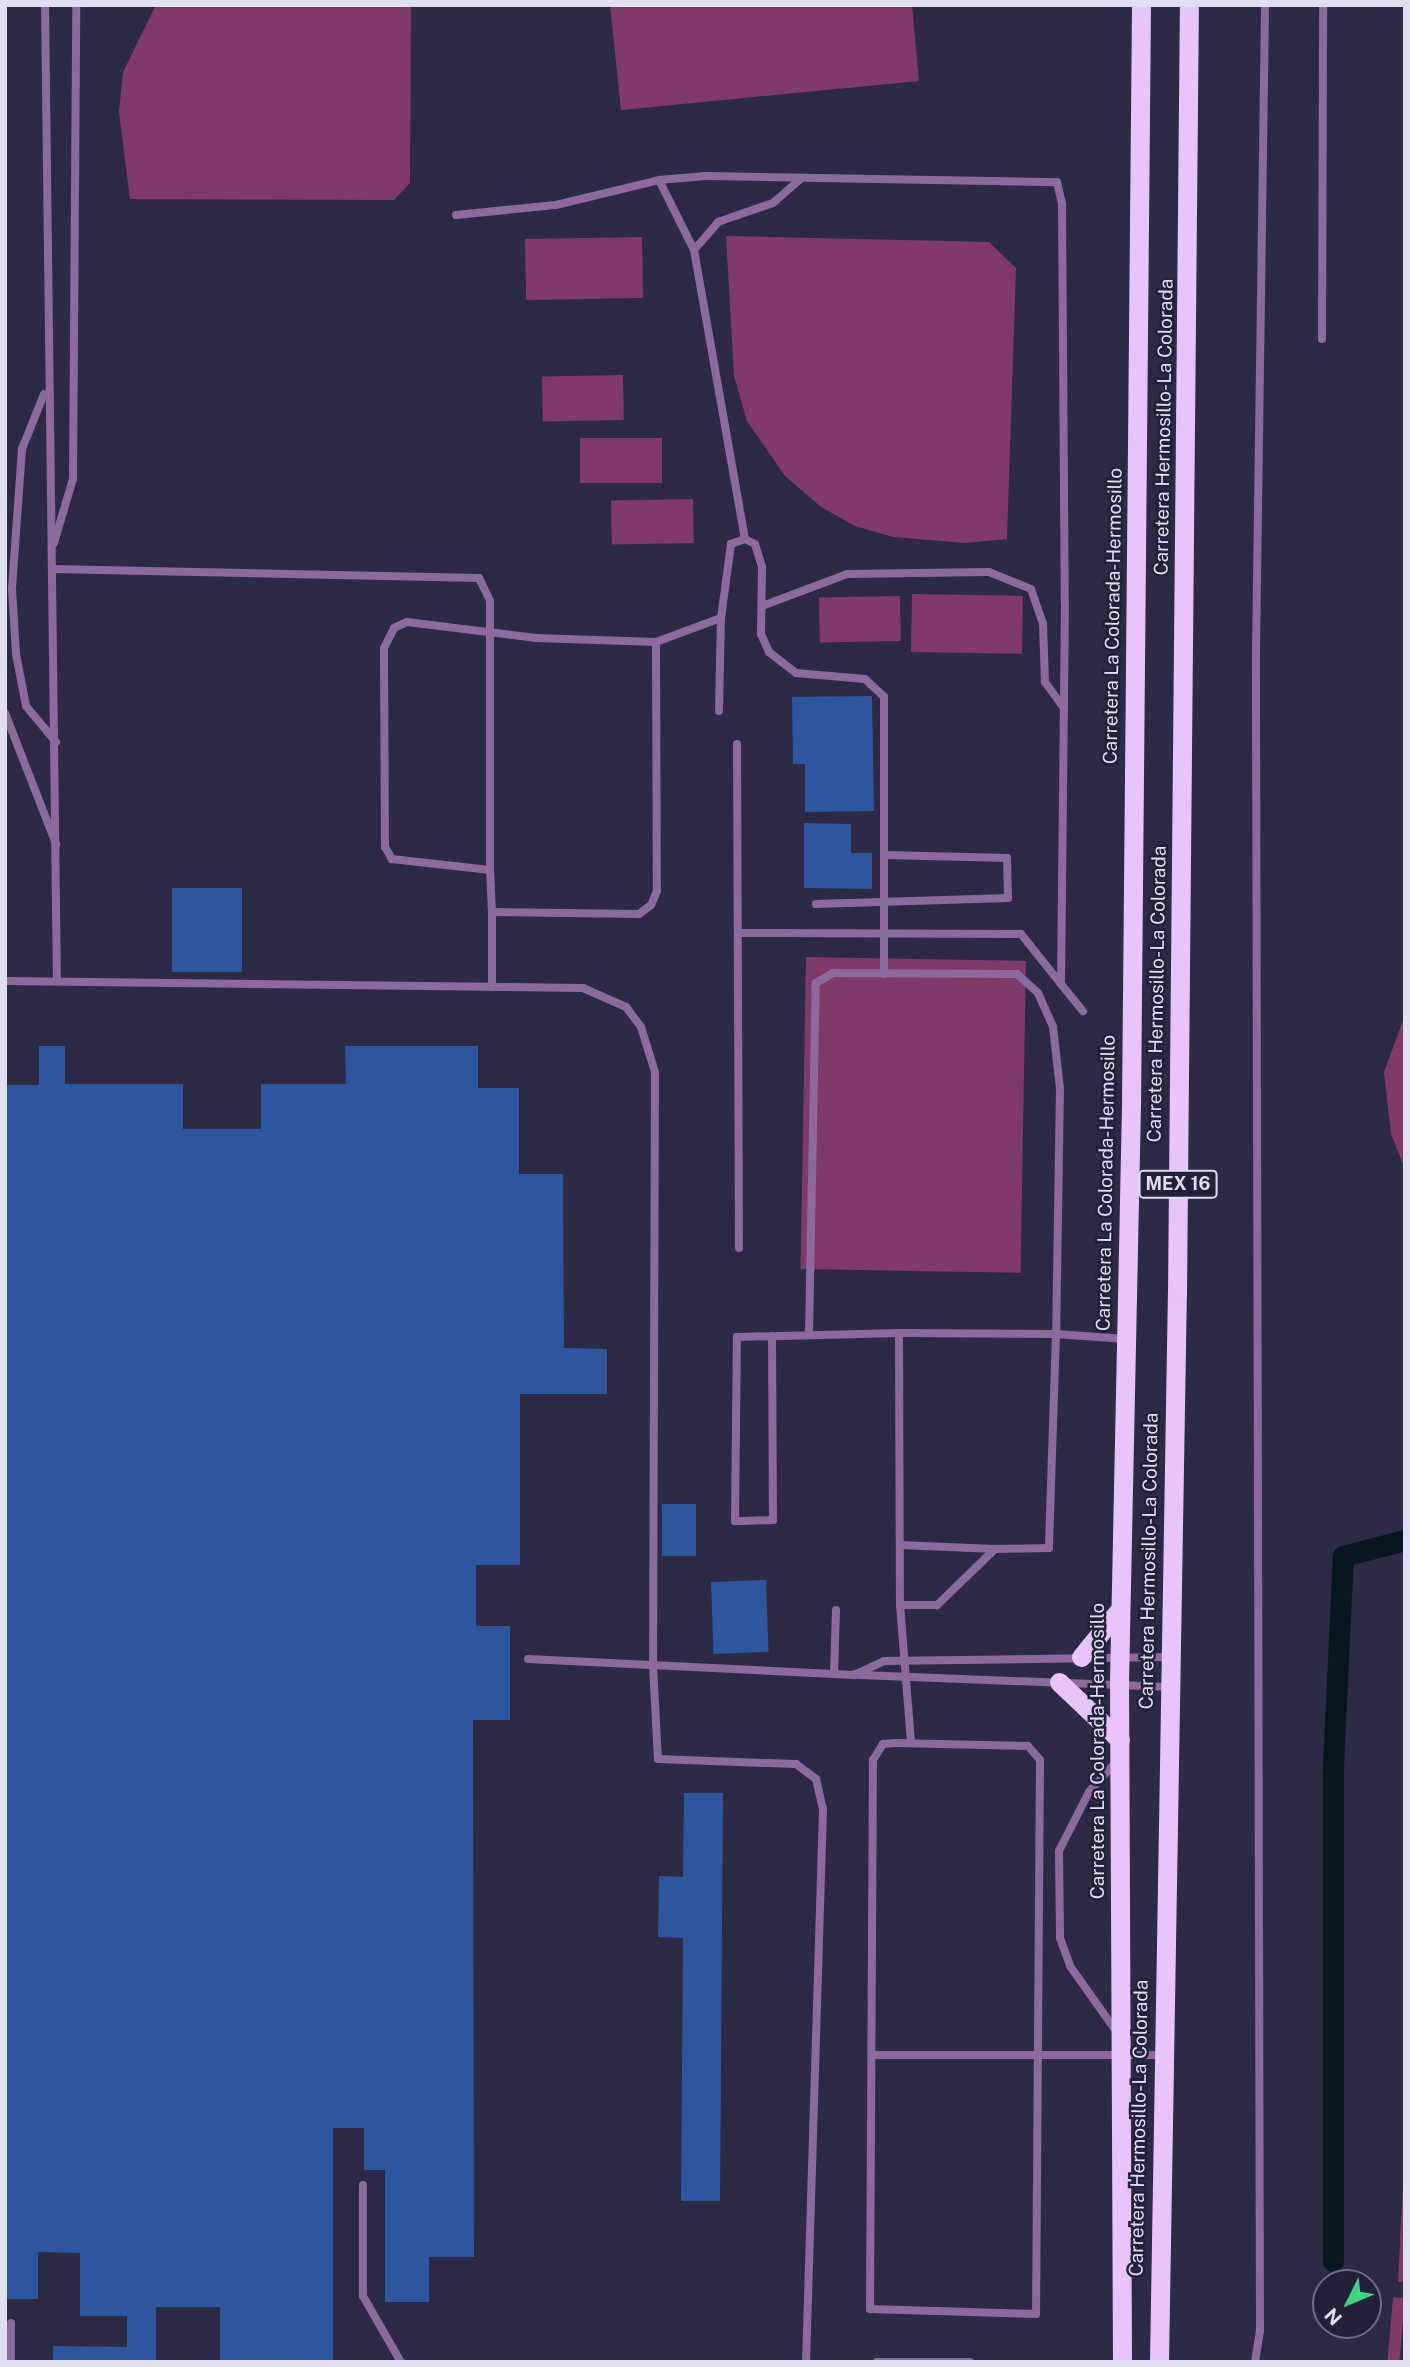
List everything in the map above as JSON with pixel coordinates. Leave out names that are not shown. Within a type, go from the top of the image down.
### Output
[{"type":"highway","name":"Carretera La Colorada-Hermosillo","points":[[1122,2362],[1124,2048],[1119,1656],[1126,1339],[1141,5]]},
{"type":"highway","name":"Carretera Hermosillo-La Colorada","points":[[1159,2362],[1161,2055],[1171,1657],[1189,5]]},
{"type":"highway","points":[[1081,1657],[1120,1609]]},
{"type":"highway","points":[[1059,1682],[1120,1749]]},
{"type":"lane","points":[[45,5],[46,388],[56,742],[57,981]]},
{"type":"lane","points":[[52,549],[73,479],[76,5]]},
{"type":"lane","points":[[1255,2362],[1260,2331],[1256,653],[1265,5]]},
{"type":"lane","points":[[1322,339],[1323,5]]},
{"type":"lane","points":[[694,250],[718,222],[774,203],[802,178]]},
{"type":"lane","points":[[456,215],[556,205],[659,180],[1048,178],[1059,188],[1064,708],[1061,984]]},
{"type":"lane","points":[[659,180],[694,250],[745,539]]},
{"type":"lane","points":[[46,388],[22,449],[12,589],[16,654],[26,706],[56,742]]},
{"type":"lane","points":[[719,711],[721,618],[731,544],[745,539],[755,544],[762,567],[761,634],[784,667],[796,673],[851,674],[876,686],[884,698],[884,974]]},
{"type":"lane","points":[[52,569],[479,578],[490,601],[492,987]]},
{"type":"lane","points":[[762,606],[847,574],[989,572],[1031,589],[1043,623],[1045,682],[1064,708]]},
{"type":"lane","points":[[490,870],[393,859],[385,847],[384,648],[394,628],[407,622],[489,634],[656,642],[721,618]]},
{"type":"lane","points":[[492,912],[639,914],[651,905],[657,891],[656,642]]},
{"type":"lane","points":[[5,713],[58,850]]},
{"type":"lane","points":[[737,744],[738,1248]]},
{"type":"lane","points":[[816,904],[1008,898],[1007,858],[884,855]]},
{"type":"lane","points":[[738,933],[1021,934],[1083,1011]]},
{"type":"lane","points":[[809,1335],[812,999],[816,983],[834,973],[1017,974],[1038,993],[1053,1027],[1060,1088],[1049,1548],[900,1545]]},
{"type":"lane","points":[[5,981],[583,988],[609,995],[626,1007],[651,1050],[653,1665],[658,1759],[796,1764],[817,1779],[823,1810],[806,2362]]},
{"type":"lane","points":[[772,1336],[773,1520],[735,1521],[737,1337],[772,1336],[809,1335],[899,1333],[1056,1334],[1126,1339]]},
{"type":"lane","points":[[899,1333],[900,1605],[911,1743]]},
{"type":"lane","points":[[900,1605],[937,1605],[995,1549]]},
{"type":"lane","points":[[834,1674],[836,1610]]},
{"type":"lane","points":[[854,1675],[884,1661],[1171,1657]]},
{"type":"lane","points":[[528,1660],[854,1675],[908,1681],[1119,1682],[1170,1687]]},
{"type":"lane","points":[[883,1744],[1028,1746],[1041,1760],[1036,2053],[1036,2314],[870,2309],[874,2055],[873,1760],[883,1744]]},
{"type":"lane","points":[[1120,1749],[1089,1792],[1059,1851],[1060,1938],[1070,1966],[1124,2048]]},
{"type":"lane","points":[[874,2055],[1036,2053],[1124,2048],[1161,2055]]},
{"type":"lane","points":[[363,2185],[363,2296],[401,2362]]},
{"type":"lane","points":[[11,2323],[11,2362]]},
{"type":"lane","points":[[877,2362],[970,2362]]},
{"type":"shaded area","points":[[156,5],[411,5],[410,183],[394,200],[130,199],[119,112],[123,72]]},
{"type":"shaded area","points":[[610,5],[912,5],[919,81],[621,110]]},
{"type":"shaded area","points":[[726,236],[989,242],[1016,268],[1007,539],[965,543],[893,537],[855,526],[821,507],[785,476],[747,421],[734,376]]},
{"type":"shaded area","points":[[642,237],[643,298],[526,300],[525,239]]},
{"type":"shaded area","points":[[623,375],[624,420],[543,421],[542,376]]},
{"type":"shaded area","points":[[580,438],[662,438],[662,483],[580,483]]},
{"type":"shaded area","points":[[693,499],[694,543],[612,544],[611,500]]},
{"type":"shaded area","points":[[912,594],[1023,596],[1022,654],[911,652]]},
{"type":"shaded area","points":[[900,596],[901,641],[820,642],[819,597]]},
{"type":"shaded area","points":[[806,957],[1026,961],[1021,1273],[801,1269]]},
{"type":"shaded area","points":[[1405,1015],[1405,1169],[1391,1134],[1384,1072]]},
{"type":"shaded area","points":[[1405,2146],[1405,2282],[1398,2282]]},
{"type":"shaded area","points":[[1393,2297],[1405,2298],[1399,2362],[1387,2362]]},
{"type":"building","points":[[872,696],[874,811],[805,812],[805,764],[793,764],[792,697]]},
{"type":"building","points":[[804,823],[851,824],[851,853],[872,853],[872,889],[804,888]]},
{"type":"building","points":[[172,888],[242,888],[242,972],[172,972]]},
{"type":"building","points":[[39,1046],[65,1046],[65,1084],[183,1084],[183,1129],[261,1129],[261,1084],[346,1084],[345,1046],[478,1046],[478,1088],[519,1088],[519,1174],[563,1174],[564,1348],[607,1349],[607,1394],[520,1394],[520,1565],[476,1565],[476,1626],[510,1626],[510,1720],[473,1720],[474,2257],[429,2257],[429,2302],[385,2302],[385,2170],[364,2170],[364,2128],[333,2128],[333,2362],[220,2362],[220,2307],[156,2307],[156,2362],[53,2362],[53,2346],[127,2347],[127,2316],[80,2316],[80,2253],[38,2252],[38,2299],[5,2299],[5,1085],[39,1085]]},
{"type":"building","points":[[662,1504],[696,1504],[696,1556],[662,1556]]},
{"type":"building","points":[[766,1580],[769,1652],[714,1654],[711,1582]]},
{"type":"building","points":[[684,1793],[723,1793],[720,2201],[681,2201],[683,1938],[658,1937],[659,1876],[683,1877]]},
{"type":"waterway","points":[[1333,2261],[1333,1766],[1343,1556],[1405,1540]]}]
